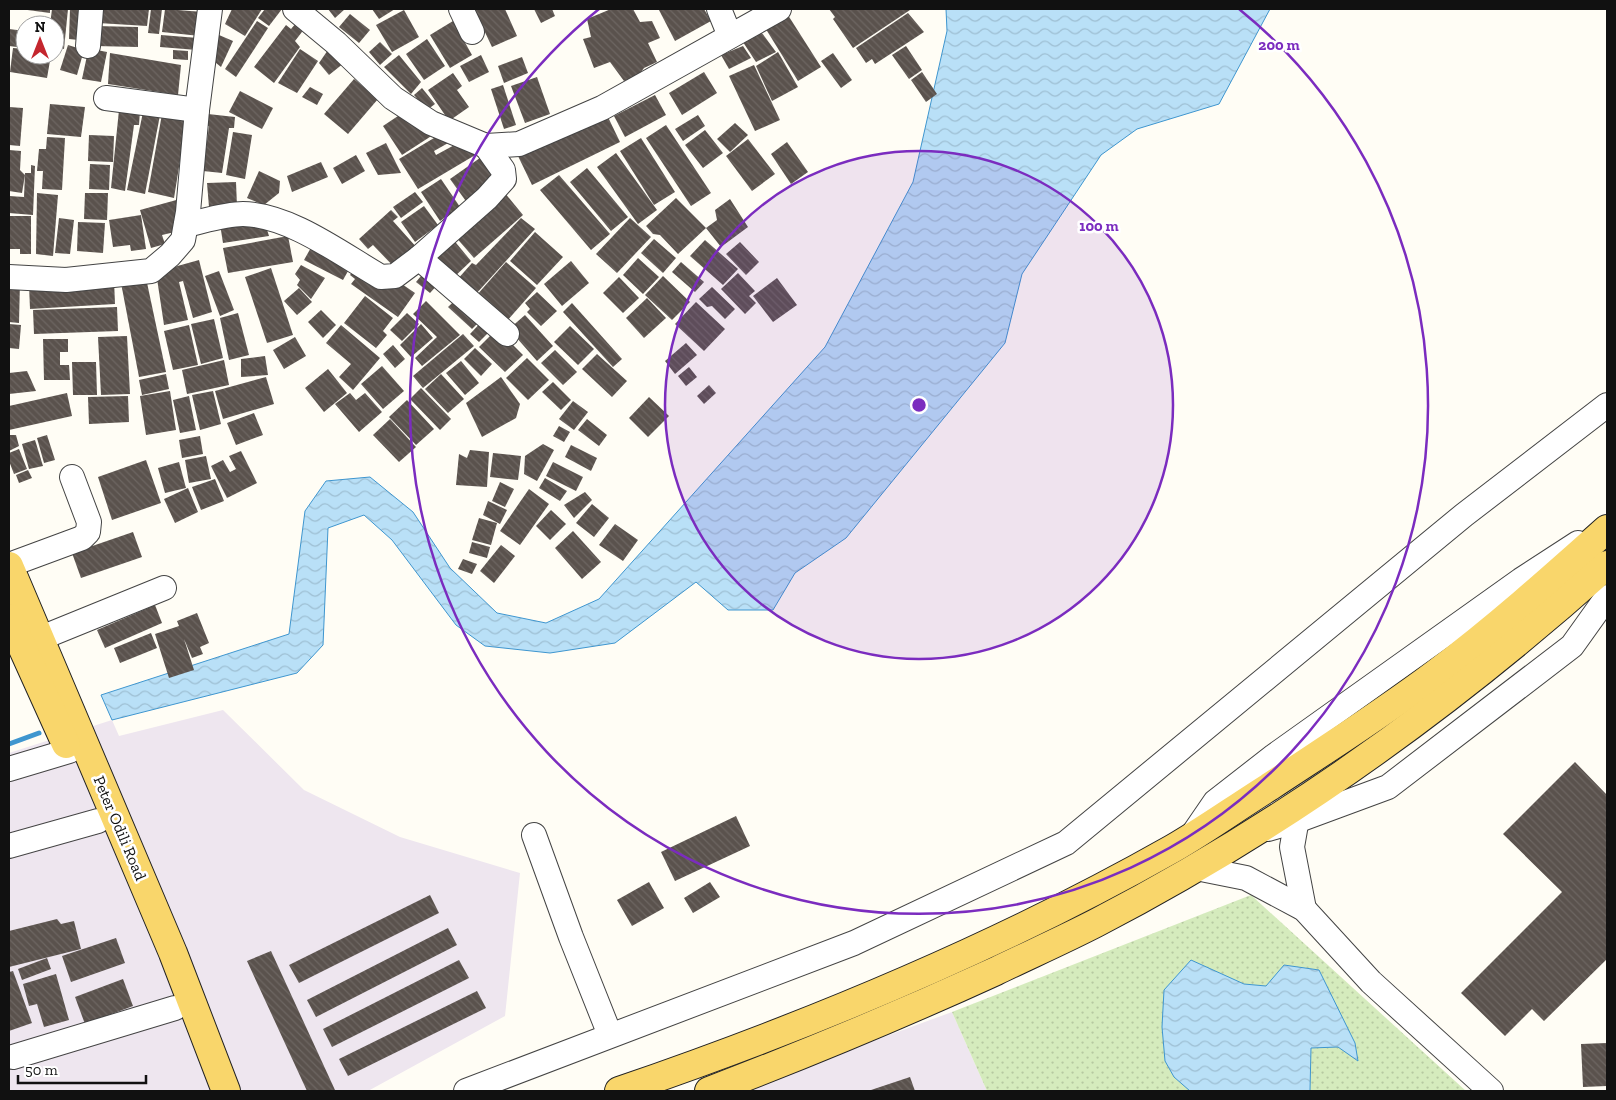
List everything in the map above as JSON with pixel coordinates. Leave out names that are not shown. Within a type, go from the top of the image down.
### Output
[{"type":"main road","points":[[619,1091],[715,1058],[909,980],[1050,913],[1191,837],[1343,738],[1435,674],[1519,608],[1607,529]]},
{"type":"main road","points":[[709,1091],[915,1008],[1094,924],[1196,868],[1249,834],[1298,812],[1539,626],[1607,565]]},
{"type":"main road","name":"Peter Odili Road","points":[[9,566],[173,953],[226,1091]]},
{"type":"main road","name":"Peter Odili Road","points":[[9,618],[69,751],[175,1008],[207,1091]]},
{"type":"street","points":[[88,46],[91,9]]},
{"type":"street","points":[[9,277],[66,280],[151,271],[170,255],[183,240],[210,9]]},
{"type":"street","points":[[295,9],[336,43],[393,98],[431,123],[486,146],[519,144],[602,108],[779,9]]},
{"type":"street","points":[[461,9],[472,32]]},
{"type":"street","points":[[719,9],[730,36]]},
{"type":"street","points":[[106,98],[197,110]]},
{"type":"street","points":[[186,225],[241,214],[269,217],[298,230],[381,277],[395,276],[419,258],[487,198],[504,178],[503,170],[486,146]]},
{"type":"street","points":[[419,258],[507,334]]},
{"type":"street","points":[[466,1091],[854,943],[1066,843],[1464,515],[1607,405]]},
{"type":"street","points":[[9,566],[82,538],[88,532],[89,522],[72,477]]},
{"type":"street","points":[[1191,837],[1215,802],[1274,756],[1521,580],[1607,524]]},
{"type":"street","points":[[41,638],[164,588]]},
{"type":"street","points":[[1304,908],[1292,847],[1298,812],[1388,787],[1572,646],[1607,597]]},
{"type":"street","points":[[9,769],[69,751]]},
{"type":"street","points":[[9,846],[98,821]]},
{"type":"street","points":[[534,835],[571,938],[610,1035]]},
{"type":"street","points":[[1196,868],[1246,878],[1304,908],[1371,982],[1491,1091]]},
{"type":"street","points":[[13,1057],[175,1008]]},
{"type":"shaded area","points":[[223,710],[304,790],[400,837],[520,873],[505,1016],[368,1091],[9,1091],[9,753],[112,720],[119,736]]},
{"type":"shaded area","points":[[952,1012],[987,1091],[737,1091]]},
{"type":"green space","points":[[1251,895],[1466,1091],[987,1091],[952,1012]]},
{"type":"water","points":[[946,9],[1270,9],[1219,104],[1137,129],[1101,155],[1022,274],[1005,343],[846,538],[795,573],[773,610],[728,610],[696,582],[615,643],[550,653],[485,646],[456,625],[392,540],[364,515],[328,528],[323,645],[297,673],[112,720],[101,695],[289,634],[305,511],[326,481],[370,477],[413,512],[450,568],[497,613],[546,623],[599,599],[825,347],[913,182],[947,31]]},
{"type":"water","points":[[1191,960],[1244,984],[1266,986],[1284,965],[1319,970],[1355,1043],[1358,1061],[1338,1047],[1311,1048],[1310,1091],[1190,1091],[1174,1077],[1165,1061],[1162,1027],[1164,990]]},
{"type":"building","points":[[20,9],[50,9],[50,13]]},
{"type":"building","points":[[52,9],[68,9],[65,39],[65,15],[51,15]]},
{"type":"building","points":[[70,9],[80,9],[79,40],[69,39]]},
{"type":"building","points":[[99,9],[149,9],[147,26],[98,23]]},
{"type":"building","points":[[151,9],[162,9],[159,34],[148,33]]},
{"type":"building","points":[[165,9],[203,12],[200,36],[162,32]]},
{"type":"building","points":[[232,9],[262,9],[245,36],[225,24]]},
{"type":"building","points":[[265,9],[282,9],[269,26],[258,18]]},
{"type":"building","points":[[328,9],[345,9],[335,18]]},
{"type":"building","points":[[372,9],[395,9],[379,19]]},
{"type":"building","points":[[474,9],[505,9],[517,36],[492,47]]},
{"type":"building","points":[[534,9],[552,9],[555,16],[541,23]]},
{"type":"building","points":[[611,9],[633,9],[640,22],[652,21],[660,38],[648,43],[657,62],[644,68],[638,76],[624,81],[610,62],[594,68],[583,39],[591,37],[587,19]]},
{"type":"building","points":[[704,9],[711,21],[675,41],[659,10]]},
{"type":"building","points":[[829,9],[910,10],[853,48],[833,19],[835,17]]},
{"type":"building","points":[[404,10],[419,37],[392,52],[376,25]]},
{"type":"building","points":[[786,12],[821,67],[798,81],[764,26]]},
{"type":"building","points":[[908,13],[924,32],[875,64],[872,59],[866,63],[856,48]]},
{"type":"building","points":[[350,14],[370,30],[359,43],[339,27]]},
{"type":"building","points":[[257,21],[268,28],[236,77],[225,69]]},
{"type":"building","points":[[453,21],[472,55],[450,68],[430,35]]},
{"type":"building","points":[[297,22],[305,28],[295,41],[300,47],[274,83],[254,67],[286,25],[291,29]]},
{"type":"building","points":[[95,26],[138,27],[138,47],[95,46]]},
{"type":"building","points":[[9,29],[15,30],[15,47],[9,46]]},
{"type":"building","points":[[759,29],[776,52],[756,62],[741,39]]},
{"type":"building","points":[[161,35],[198,38],[197,50],[160,47]]},
{"type":"building","points":[[219,35],[233,41],[221,67],[210,58]]},
{"type":"building","points":[[427,39],[445,66],[424,80],[406,54]]},
{"type":"building","points":[[380,42],[392,54],[380,65],[369,52]]},
{"type":"building","points":[[68,45],[84,50],[77,75],[60,70],[62,65],[65,65],[65,54]]},
{"type":"building","points":[[743,46],[751,58],[729,69],[721,55]]},
{"type":"building","points":[[906,46],[922,70],[909,79],[892,55]]},
{"type":"building","points":[[330,47],[344,63],[329,75],[319,63]]},
{"type":"building","points":[[13,48],[15,48],[15,65],[49,65],[47,78],[10,72]]},
{"type":"building","points":[[92,49],[107,52],[101,82],[82,79],[88,51]]},
{"type":"building","points":[[300,49],[318,61],[297,93],[278,83]]},
{"type":"building","points":[[173,50],[188,51],[188,60],[173,59]]},
{"type":"building","points":[[778,52],[798,87],[772,101],[756,66]]},
{"type":"building","points":[[110,53],[181,65],[178,95],[108,84]]},
{"type":"building","points":[[833,53],[852,80],[841,88],[821,61]]},
{"type":"building","points":[[399,55],[421,82],[411,94],[384,67]]},
{"type":"building","points":[[481,55],[489,72],[469,82],[460,66]]},
{"type":"building","points":[[522,57],[528,73],[504,83],[498,66]]},
{"type":"building","points":[[754,65],[780,120],[755,131],[729,76]]},
{"type":"building","points":[[704,72],[717,93],[682,115],[669,93]]},
{"type":"building","points":[[922,72],[937,94],[926,102],[911,80]]},
{"type":"building","points":[[453,73],[462,86],[457,90],[469,107],[449,121],[428,90]]},
{"type":"building","points":[[537,77],[550,114],[525,123],[511,86]]},
{"type":"building","points":[[354,79],[378,99],[348,134],[324,114]]},
{"type":"building","points":[[503,85],[516,125],[504,129],[491,89]]},
{"type":"building","points":[[310,87],[323,94],[317,105],[302,97]]},
{"type":"building","points":[[422,88],[435,104],[427,110],[414,95]]},
{"type":"building","points":[[240,91],[273,108],[262,129],[229,112]]},
{"type":"building","points":[[655,95],[666,115],[625,137],[614,116]]},
{"type":"building","points":[[50,104],[85,107],[81,137],[47,134]]},
{"type":"building","points":[[9,107],[23,108],[20,146],[9,145]]},
{"type":"building","points":[[119,110],[140,111],[139,125],[134,125],[125,191],[111,188]]},
{"type":"building","points":[[407,110],[436,133],[402,155],[383,126]]},
{"type":"building","points":[[143,112],[160,115],[145,194],[127,190]]},
{"type":"building","points":[[606,113],[620,142],[532,185],[518,156]]},
{"type":"building","points":[[162,114],[187,117],[174,198],[148,192]]},
{"type":"building","points":[[208,114],[235,117],[234,128],[229,128],[222,173],[203,171],[209,126],[207,126]]},
{"type":"building","points":[[698,115],[705,126],[683,141],[675,129]]},
{"type":"building","points":[[735,123],[748,135],[730,152],[717,139]]},
{"type":"building","points":[[666,125],[711,193],[691,206],[646,138]]},
{"type":"building","points":[[705,130],[723,153],[703,168],[685,145]]},
{"type":"building","points":[[233,132],[252,135],[245,179],[226,175]]},
{"type":"building","points":[[444,132],[457,138],[434,151],[436,155],[460,142],[482,151],[418,189],[399,159]]},
{"type":"building","points":[[89,135],[114,136],[113,162],[88,161]]},
{"type":"building","points":[[47,137],[65,138],[62,190],[42,189],[43,171],[37,171],[39,149],[46,149]]},
{"type":"building","points":[[641,138],[675,192],[654,205],[620,151]]},
{"type":"building","points":[[748,139],[775,174],[752,191],[726,156]]},
{"type":"building","points":[[787,142],[808,172],[791,184],[771,154]]},
{"type":"building","points":[[386,143],[401,173],[378,175],[366,153]]},
{"type":"building","points":[[9,150],[21,151],[20,170],[25,175],[22,193],[9,191]]},
{"type":"building","points":[[487,153],[502,175],[468,204],[450,179]]},
{"type":"building","points":[[616,153],[657,210],[638,224],[597,167]]},
{"type":"building","points":[[356,155],[365,171],[342,184],[333,168]]},
{"type":"building","points":[[321,162],[328,177],[292,192],[287,176]]},
{"type":"building","points":[[90,164],[110,165],[109,190],[89,189]]},
{"type":"building","points":[[31,165],[35,166],[33,215],[9,213],[9,196],[24,197],[25,173],[31,173]]},
{"type":"building","points":[[587,168],[628,217],[611,231],[570,182]]},
{"type":"building","points":[[259,171],[280,181],[279,193],[264,205],[247,198]]},
{"type":"building","points":[[559,175],[610,234],[591,250],[540,190]]},
{"type":"building","points":[[441,179],[460,207],[440,221],[421,192]]},
{"type":"building","points":[[236,182],[237,206],[209,207],[207,183]]},
{"type":"building","points":[[415,192],[423,202],[401,218],[393,207]]},
{"type":"building","points":[[504,192],[523,215],[474,258],[454,235]]},
{"type":"building","points":[[37,193],[58,195],[53,256],[36,254]]},
{"type":"building","points":[[85,193],[108,193],[107,220],[84,219]]},
{"type":"building","points":[[676,198],[706,228],[678,254],[660,235],[653,234],[646,226]]},
{"type":"building","points":[[180,199],[179,231],[162,235],[165,244],[151,248],[140,210]]},
{"type":"building","points":[[730,199],[748,227],[721,247],[706,228],[717,220],[715,210]]},
{"type":"building","points":[[424,206],[438,225],[415,242],[401,222]]},
{"type":"building","points":[[391,210],[398,217],[393,221],[418,249],[396,269],[373,245],[368,249],[359,239]]},
{"type":"building","points":[[141,215],[146,249],[131,251],[130,245],[113,247],[109,220]]},
{"type":"building","points":[[9,216],[31,216],[31,254],[20,254],[20,249],[9,249]]},
{"type":"building","points":[[59,218],[74,220],[70,254],[55,253]]},
{"type":"building","points":[[521,218],[535,229],[475,295],[456,281],[472,263],[476,265]]},
{"type":"building","points":[[630,218],[651,237],[617,273],[596,254]]},
{"type":"building","points":[[264,220],[269,236],[223,243],[220,224]]},
{"type":"building","points":[[78,222],[105,223],[103,253],[77,251]]},
{"type":"building","points":[[535,232],[563,257],[537,285],[510,261]]},
{"type":"building","points":[[288,236],[293,262],[228,273],[223,248]]},
{"type":"building","points":[[452,238],[471,261],[451,280],[429,258]]},
{"type":"building","points":[[654,239],[676,258],[663,273],[641,253]]},
{"type":"building","points":[[705,240],[738,269],[723,285],[690,256]]},
{"type":"building","points":[[740,242],[759,262],[746,275],[726,254]]},
{"type":"building","points":[[313,244],[352,264],[343,280],[304,260]]},
{"type":"building","points":[[638,258],[659,277],[643,294],[623,275]]},
{"type":"building","points":[[199,260],[212,312],[193,318],[183,281],[179,282],[188,320],[164,325],[156,272]]},
{"type":"building","points":[[571,261],[589,283],[562,306],[544,284]]},
{"type":"building","points":[[506,262],[536,288],[506,322],[476,296]]},
{"type":"building","points":[[681,262],[704,282],[695,292],[672,272]]},
{"type":"building","points":[[301,265],[325,278],[311,299],[297,285],[300,280],[295,274]]},
{"type":"building","points":[[356,267],[396,280],[415,293],[398,317],[351,284],[355,279],[350,275]]},
{"type":"building","points":[[271,268],[293,335],[267,343],[245,277]]},
{"type":"building","points":[[426,270],[440,282],[430,293],[416,282]]},
{"type":"building","points":[[219,271],[234,310],[220,316],[205,276]]},
{"type":"building","points":[[738,273],[755,291],[749,296],[756,303],[745,314],[721,289]]},
{"type":"building","points":[[663,276],[690,302],[672,320],[645,295]]},
{"type":"building","points":[[619,277],[639,298],[623,313],[603,293]]},
{"type":"building","points":[[146,278],[166,372],[139,377],[121,283]]},
{"type":"building","points":[[777,278],[797,305],[773,322],[753,296]]},
{"type":"building","points":[[9,280],[20,281],[19,323],[9,322]]},
{"type":"building","points":[[114,280],[115,304],[30,309],[29,285]]},
{"type":"building","points":[[712,287],[735,309],[725,319],[712,306],[707,307],[699,299]]},
{"type":"building","points":[[299,288],[312,302],[297,315],[284,301]]},
{"type":"building","points":[[465,291],[488,313],[472,329],[448,307]]},
{"type":"building","points":[[537,292],[557,311],[541,326],[527,312],[530,309],[525,303]]},
{"type":"building","points":[[365,296],[393,318],[383,331],[387,335],[376,348],[344,323]]},
{"type":"building","points":[[647,298],[666,318],[644,338],[626,318]]},
{"type":"building","points":[[426,301],[460,335],[422,366],[415,358],[437,337],[413,314]]},
{"type":"building","points":[[696,302],[725,329],[704,351],[675,324]]},
{"type":"building","points":[[572,303],[622,359],[613,367],[563,312]]},
{"type":"building","points":[[117,307],[118,331],[34,334],[33,310]]},
{"type":"building","points":[[321,310],[336,325],[323,338],[308,322]]},
{"type":"building","points":[[238,313],[249,355],[229,360],[220,318]]},
{"type":"building","points":[[407,313],[419,324],[402,341],[390,330]]},
{"type":"building","points":[[525,315],[553,346],[537,361],[509,329]]},
{"type":"building","points":[[485,318],[494,327],[479,342],[470,334]]},
{"type":"building","points":[[214,319],[223,358],[201,364],[191,324]]},
{"type":"building","points":[[9,324],[21,325],[19,349],[9,348]]},
{"type":"building","points":[[421,324],[433,338],[411,357],[400,345]]},
{"type":"building","points":[[189,325],[198,365],[173,370],[164,331]]},
{"type":"building","points":[[341,325],[380,358],[353,390],[339,377],[351,364],[326,343]]},
{"type":"building","points":[[570,326],[594,349],[578,365],[554,342]]},
{"type":"building","points":[[497,329],[523,355],[505,372],[479,347]]},
{"type":"building","points":[[463,334],[474,346],[423,388],[413,376]]},
{"type":"building","points":[[127,336],[130,394],[101,395],[98,337]]},
{"type":"building","points":[[295,337],[306,356],[284,369],[273,350]]},
{"type":"building","points":[[43,339],[68,339],[68,352],[60,352],[60,365],[69,365],[70,380],[44,380]]},
{"type":"building","points":[[686,343],[697,355],[675,374],[665,361]]},
{"type":"building","points":[[393,345],[405,359],[395,368],[383,354]]},
{"type":"building","points":[[475,348],[492,364],[481,376],[464,359]]},
{"type":"building","points":[[555,350],[577,372],[563,385],[541,363]]},
{"type":"building","points":[[597,354],[627,381],[612,397],[582,369]]},
{"type":"building","points":[[265,356],[268,375],[241,377],[241,359]]},
{"type":"building","points":[[527,358],[549,380],[528,400],[506,378]]},
{"type":"building","points":[[224,360],[229,385],[187,394],[182,370]]},
{"type":"building","points":[[461,361],[479,383],[465,395],[446,373]]},
{"type":"building","points":[[72,362],[96,362],[97,395],[73,395]]},
{"type":"building","points":[[382,366],[404,391],[383,409],[361,384]]},
{"type":"building","points":[[689,367],[697,377],[686,386],[678,376]]},
{"type":"building","points":[[328,369],[347,393],[324,412],[305,388]]},
{"type":"building","points":[[27,371],[36,391],[9,394],[9,373]]},
{"type":"building","points":[[166,374],[169,389],[142,395],[139,380]]},
{"type":"building","points":[[441,374],[464,399],[448,413],[425,389]]},
{"type":"building","points":[[266,377],[274,404],[223,419],[215,391]]},
{"type":"building","points":[[501,377],[520,404],[516,418],[482,437],[466,403]]},
{"type":"building","points":[[553,382],[571,400],[561,410],[542,392]]},
{"type":"building","points":[[709,385],[716,393],[704,404],[697,396]]},
{"type":"building","points":[[421,388],[451,419],[440,430],[410,399]]},
{"type":"building","points":[[170,391],[176,430],[146,435],[140,396]]},
{"type":"building","points":[[213,391],[221,424],[200,430],[192,395]]},
{"type":"building","points":[[67,393],[72,416],[9,430],[9,406]]},
{"type":"building","points":[[350,393],[356,400],[365,393],[382,412],[359,432],[335,404]]},
{"type":"building","points":[[128,396],[129,422],[89,424],[88,397]]},
{"type":"building","points":[[189,396],[196,430],[180,433],[173,400]]},
{"type":"building","points":[[649,397],[669,416],[648,437],[629,418]]},
{"type":"building","points":[[407,400],[434,429],[416,445],[389,417]]},
{"type":"building","points":[[573,401],[588,412],[574,430],[559,419]]},
{"type":"building","points":[[254,413],[263,435],[236,445],[227,423]]},
{"type":"building","points":[[390,419],[416,447],[399,462],[373,435]]},
{"type":"building","points":[[587,419],[607,435],[599,446],[578,430]]},
{"type":"building","points":[[559,426],[570,432],[564,442],[553,436]]},
{"type":"building","points":[[9,435],[16,435],[19,446],[9,451]]},
{"type":"building","points":[[47,435],[55,460],[44,463],[37,438]]},
{"type":"building","points":[[200,436],[203,454],[182,458],[179,440]]},
{"type":"building","points":[[35,440],[43,466],[29,469],[22,444]]},
{"type":"building","points":[[543,444],[554,450],[537,481],[524,474],[525,456]]},
{"type":"building","points":[[571,445],[597,458],[591,471],[565,457]]},
{"type":"building","points":[[19,449],[27,469],[14,474],[9,461],[9,453]]},
{"type":"building","points":[[470,450],[489,452],[487,487],[456,485],[459,454],[467,458]]},
{"type":"building","points":[[241,451],[257,483],[227,498],[211,466],[223,460],[230,472],[236,469],[229,456]]},
{"type":"building","points":[[493,453],[521,456],[518,480],[490,477]]},
{"type":"building","points":[[206,456],[211,479],[189,483],[185,460]]},
{"type":"building","points":[[146,460],[161,503],[112,520],[98,477]]},
{"type":"building","points":[[179,462],[186,488],[165,493],[158,468]]},
{"type":"building","points":[[553,462],[583,477],[576,491],[546,476]]},
{"type":"building","points":[[28,470],[32,478],[19,483],[16,475]]},
{"type":"building","points":[[545,478],[567,491],[560,501],[539,488]]},
{"type":"building","points":[[215,479],[224,501],[201,510],[192,487]]},
{"type":"building","points":[[500,482],[514,489],[505,507],[492,501]]},
{"type":"building","points":[[188,488],[198,512],[175,523],[164,499]]},
{"type":"building","points":[[529,489],[549,504],[520,545],[500,531]]},
{"type":"building","points":[[585,492],[592,500],[574,518],[564,505]]},
{"type":"building","points":[[488,501],[507,510],[500,524],[483,515]]},
{"type":"building","points":[[592,504],[609,518],[594,537],[576,523]]},
{"type":"building","points":[[551,510],[566,524],[550,540],[536,526]]},
{"type":"building","points":[[479,518],[497,523],[491,545],[472,540]]},
{"type":"building","points":[[615,524],[638,540],[623,561],[599,545]]},
{"type":"building","points":[[573,531],[601,562],[582,579],[555,548]]},
{"type":"building","points":[[133,532],[142,557],[81,578],[72,553]]},
{"type":"building","points":[[472,542],[490,547],[487,558],[469,553]]},
{"type":"building","points":[[501,545],[515,556],[494,583],[480,571]]},
{"type":"building","points":[[463,559],[477,564],[472,574],[458,569]]},
{"type":"building","points":[[155,605],[162,623],[105,648],[97,630]]},
{"type":"building","points":[[197,613],[209,643],[200,647],[203,654],[192,658],[184,639],[194,670],[169,678],[155,634],[179,626],[177,621]]},
{"type":"building","points":[[151,633],[157,648],[120,663],[114,648]]},
{"type":"building","points":[[1575,762],[1607,795],[1607,959],[1544,1021],[1532,1009],[1505,1036],[1461,993],[1562,892],[1503,834]]},
{"type":"building","points":[[736,816],[750,846],[675,881],[661,852]]},
{"type":"building","points":[[649,882],[664,908],[632,926],[617,900]]},
{"type":"building","points":[[710,882],[720,897],[693,913],[684,898]]},
{"type":"building","points":[[430,895],[439,913],[299,983],[289,965]]},
{"type":"building","points":[[57,919],[61,924],[74,921],[81,949],[9,967],[9,931]]},
{"type":"building","points":[[448,928],[457,945],[316,1017],[307,1000]]},
{"type":"building","points":[[116,938],[125,963],[71,982],[62,956]]},
{"type":"building","points":[[271,951],[335,1090],[333,1091],[307,1091],[247,961]]},
{"type":"building","points":[[47,958],[51,969],[22,980],[18,969]]},
{"type":"building","points":[[459,960],[469,978],[332,1047],[323,1029]]},
{"type":"building","points":[[13,971],[32,1023],[9,1031],[9,972]]},
{"type":"building","points":[[56,974],[69,1020],[44,1027],[37,1004],[29,1006],[23,984]]},
{"type":"building","points":[[123,979],[133,1006],[85,1024],[75,997]]},
{"type":"building","points":[[477,991],[486,1008],[348,1076],[339,1059]]},
{"type":"building","points":[[1607,1043],[1607,1086],[1583,1087],[1581,1044]]},
{"type":"building","points":[[910,1077],[915,1091],[868,1091]]},
{"type":"waterway","points":[[9,744],[39,733]]}]
